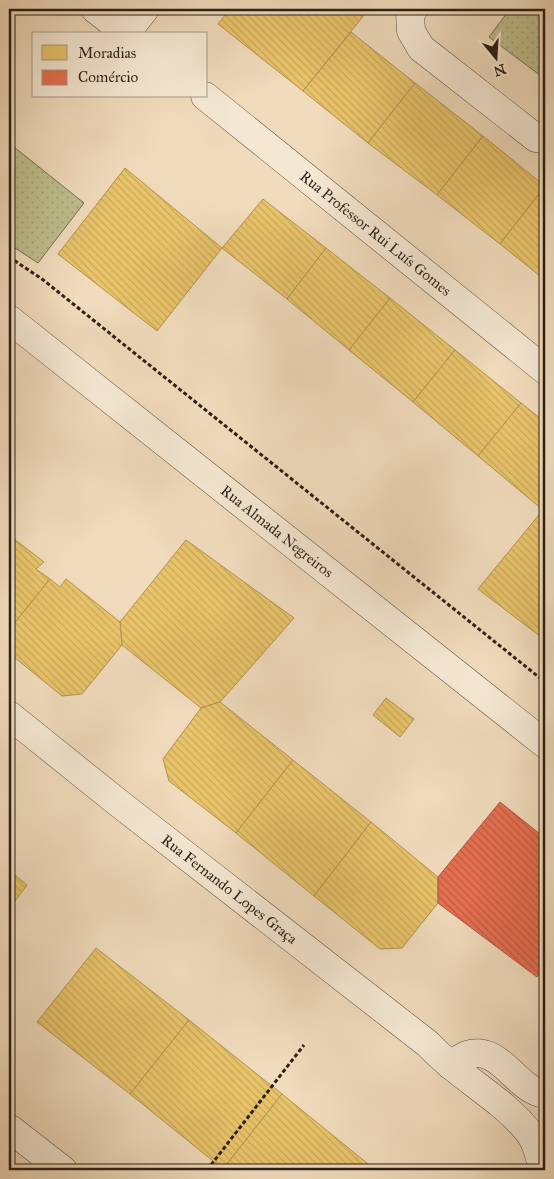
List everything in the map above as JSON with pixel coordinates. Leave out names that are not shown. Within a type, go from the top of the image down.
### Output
[{"type":"street","points":[[95,9],[125,32]]},
{"type":"street","points":[[127,32],[145,9]]},
{"type":"street","points":[[414,9],[410,14],[411,32],[421,48],[536,138],[545,139]]},
{"type":"street","name":"Rua Professor Rui Luís Gomes","points":[[207,98],[545,370]]},
{"type":"street","name":"Rua Almada Negreiros","points":[[9,319],[545,744]]},
{"type":"street","name":"Rua Fernando Lopes Graça","points":[[9,715],[116,801],[428,1044],[450,1065],[480,1086],[531,1134],[543,1170]]},
{"type":"street","points":[[450,1065],[466,1056],[477,1053],[491,1056],[528,1088],[545,1094]]},
{"type":"street","points":[[9,1128],[63,1170]]},
{"type":"path","points":[[9,257],[42,279],[545,682]]},
{"type":"path","points":[[207,1170],[304,1044]]},
{"type":"shaded area","points":[[510,9],[545,9],[545,79],[489,37]]},
{"type":"shaded area","points":[[9,143],[84,203],[38,263],[9,244]]},
{"type":"building: Moradias","points":[[230,9],[369,9],[303,91],[218,24]]},
{"type":"building: Moradias","points":[[351,32],[415,83],[368,143],[303,91]]},
{"type":"building: Moradias","points":[[415,83],[483,136],[437,195],[368,143]]},
{"type":"building: Moradias","points":[[483,136],[545,186],[500,244],[437,195]]},
{"type":"building: Moradias","points":[[125,168],[222,248],[157,331],[58,254]]},
{"type":"building: Moradias","points":[[545,186],[545,280],[500,244]]},
{"type":"building: Moradias","points":[[263,199],[326,248],[287,299],[222,248]]},
{"type":"building: Moradias","points":[[326,248],[390,298],[349,350],[287,299]]},
{"type":"building: Moradias","points":[[390,298],[455,350],[413,402],[349,350]]},
{"type":"building: Moradias","points":[[455,350],[521,403],[478,456],[413,402]]},
{"type":"building: Moradias","points":[[521,403],[545,422],[545,507],[543,510],[478,456]]},
{"type":"building: Moradias","points":[[543,510],[545,511],[545,640],[478,589]]},
{"type":"building: Moradias","points":[[9,535],[44,562],[36,569],[50,579],[9,630]]},
{"type":"building: Moradias","points":[[186,540],[294,618],[220,702],[201,708],[122,645],[120,622]]},
{"type":"building: Moradias","points":[[50,579],[60,587],[66,579],[120,622],[122,645],[82,694],[62,696],[9,653],[9,630]]},
{"type":"building: Moradias","points":[[386,698],[414,719],[400,737],[373,715]]},
{"type":"building: Moradias","points":[[220,702],[293,760],[236,833],[169,781],[163,759],[201,708]]},
{"type":"building: Moradias","points":[[293,760],[371,822],[314,896],[236,833]]},
{"type":"building: Moradias","points":[[371,822],[438,877],[438,903],[402,948],[380,949],[314,896]]},
{"type":"building: Moradias","points":[[9,870],[27,885],[9,909]]},
{"type":"building: Moradias","points":[[96,948],[189,1020],[130,1094],[37,1022]]},
{"type":"building: Moradias","points":[[189,1020],[282,1094],[223,1169],[130,1094]]},
{"type":"building: Moradias","points":[[282,1094],[373,1168],[371,1170],[223,1169]]},
{"type":"building: Comércio","points":[[500,802],[545,838],[545,966],[537,977],[438,903],[438,877]]}]
